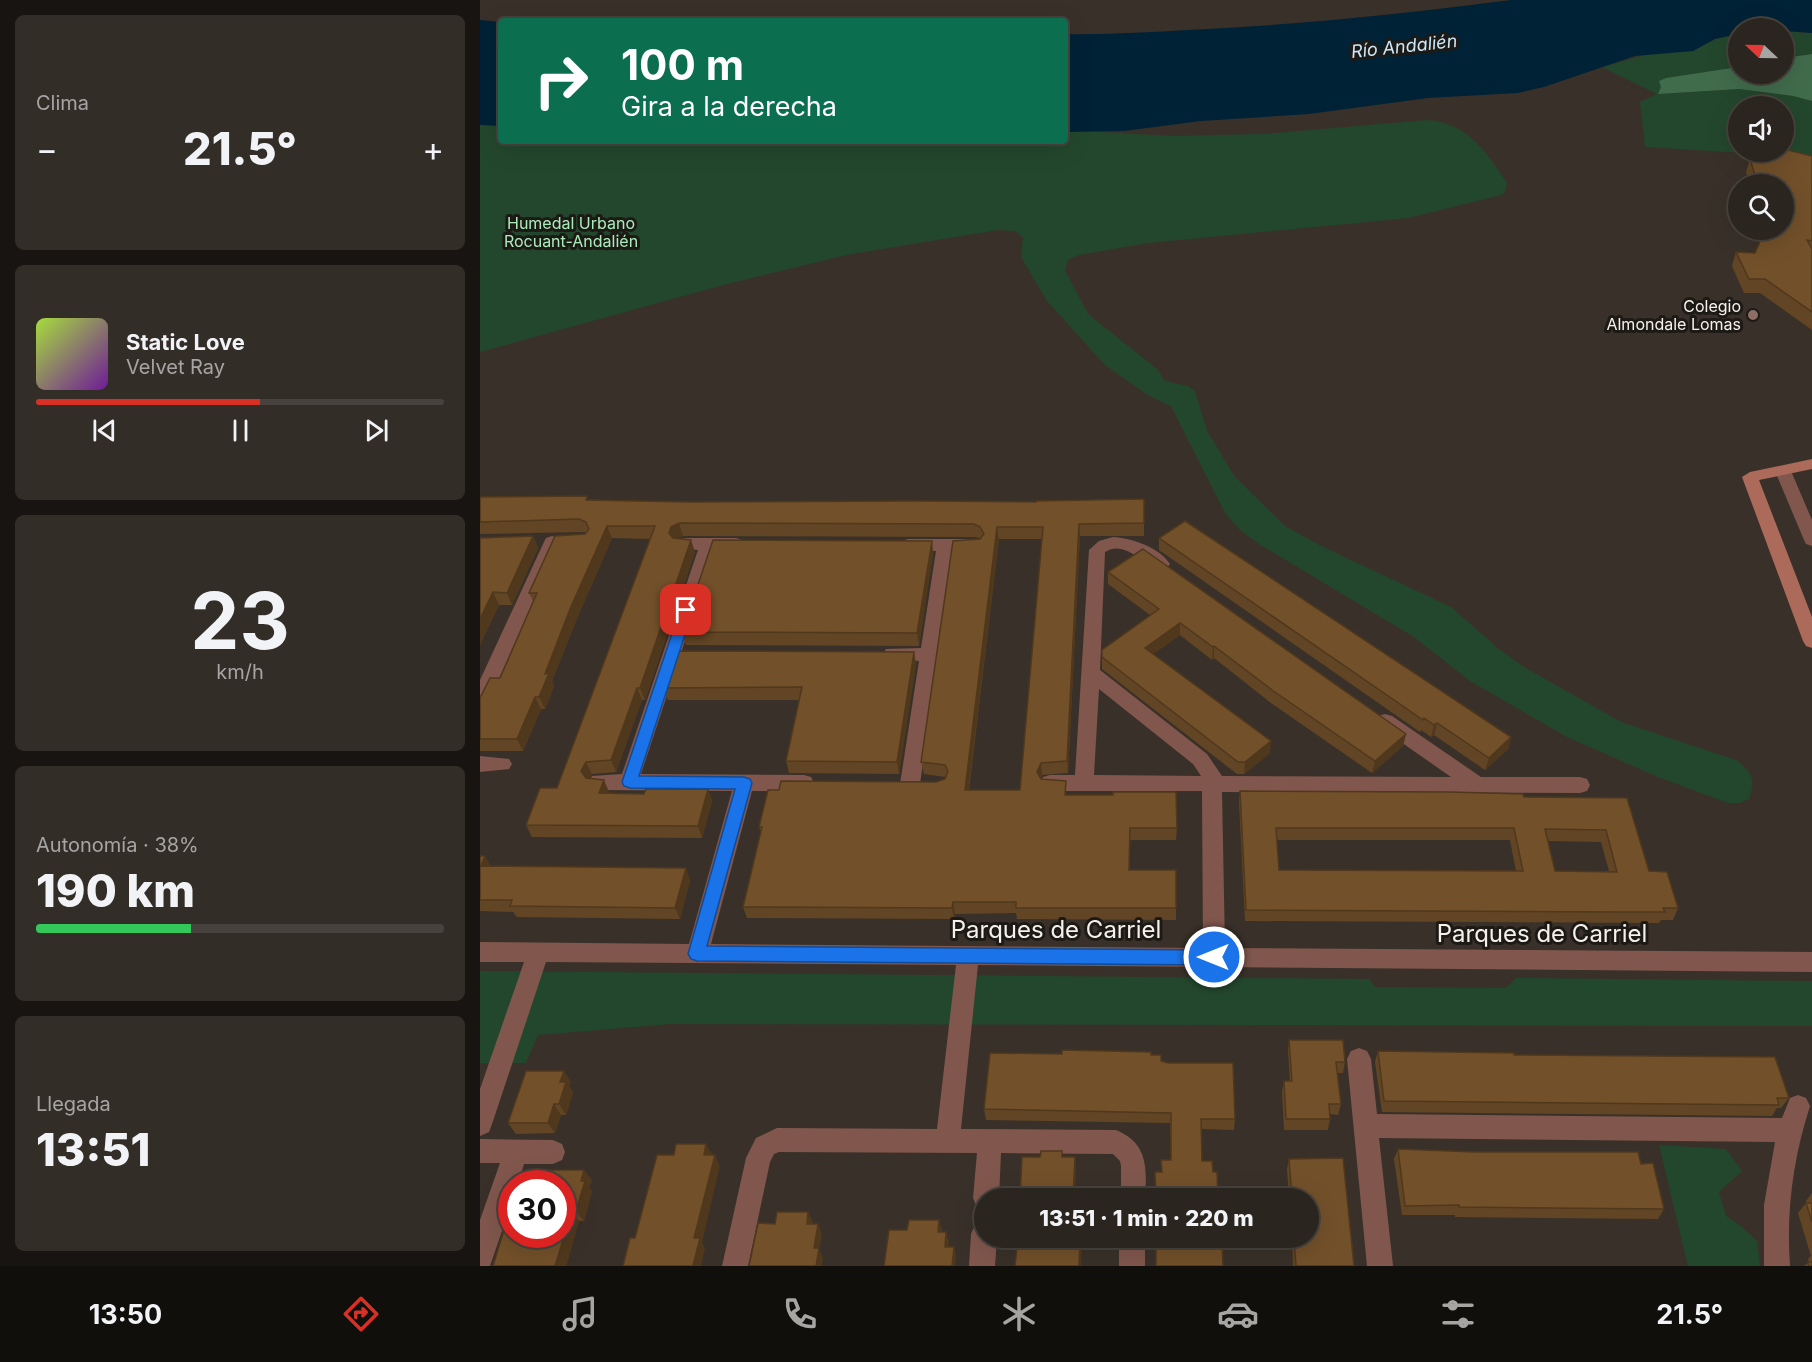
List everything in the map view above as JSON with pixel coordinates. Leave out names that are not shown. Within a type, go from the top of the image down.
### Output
[{"type":"street","points":[[1812,464],[1750,477],[1812,641]]},
{"type":"street","points":[[1783,471],[1812,540]]},
{"type":"street","points":[[480,700],[488,664],[558,541],[528,542]]},
{"type":"street","points":[[682,544],[755,544]]},
{"type":"street","points":[[630,782],[708,544]]},
{"type":"street","points":[[886,545],[975,545]]},
{"type":"street","points":[[887,783],[920,784],[929,655],[945,545]]},
{"type":"street","points":[[1084,783],[1098,548],[1105,545],[1132,545],[1180,577]]},
{"type":"street","points":[[672,654],[695,654]]},
{"type":"street","points":[[871,654],[929,655]]},
{"type":"street","points":[[1090,672],[1208,767],[1213,783],[1214,957]]},
{"type":"street","points":[[1367,708],[1475,783]]},
{"type":"street","points":[[480,764],[502,764]]},
{"type":"street","points":[[599,782],[827,783]]},
{"type":"street","points":[[697,954],[744,783]]},
{"type":"street","points":[[1050,783],[1580,785]]},
{"type":"street","name":"Parques de Carriel","points":[[480,952],[1812,962]]},
{"type":"street","points":[[480,1125],[538,953]]},
{"type":"street","points":[[948,1141],[968,956]]},
{"type":"street","points":[[1359,1059],[1380,1266]]},
{"type":"street","points":[[1777,1266],[1776,1216],[1780,1171],[1798,1106]]},
{"type":"street","points":[[1365,1126],[1790,1130]]},
{"type":"street","points":[[987,1188],[990,1141]]},
{"type":"street","points":[[735,1266],[758,1158],[765,1146],[771,1142],[1116,1142],[1125,1147],[1133,1160],[1133,1188]]},
{"type":"street","points":[[480,1150],[553,1152]]},
{"type":"street","points":[[480,1257],[516,1151]]},
{"type":"street","points":[[982,1266],[983,1248]]},
{"type":"street","points":[[1132,1248],[1132,1266]]},
{"type":"green space","points":[[1794,32],[1812,33],[1812,54],[1794,57]]},
{"type":"green space","points":[[1728,36],[1728,69],[1666,78],[1659,94],[1739,89],[1793,96],[1728,96],[1728,152],[1645,147],[1640,102],[1657,94],[1602,67],[1653,53],[1693,51],[1715,39]]},
{"type":"green space","points":[[1812,54],[1812,101],[1794,96],[1739,89],[1658,94],[1661,87],[1659,81],[1666,78],[1728,69],[1728,84],[1794,84],[1794,57]]},
{"type":"green space","points":[[1794,96],[1812,101],[1812,169],[1783,162],[1794,162]]},
{"type":"green space","name":"Humedal Urbano Rocuant-Andalién","points":[[480,100],[498,101],[498,144],[1068,144],[1068,122],[1100,132],[1175,136],[1263,134],[1428,120],[1454,127],[1475,141],[1499,171],[1507,183],[1505,192],[1501,195],[1408,218],[1148,243],[1079,255],[1068,260],[1065,270],[1088,314],[1157,369],[1165,381],[1188,386],[1195,391],[1207,431],[1235,477],[1285,526],[1319,545],[1451,607],[1500,650],[1524,667],[1621,722],[1736,760],[1751,776],[1752,786],[1749,799],[1740,803],[1728,803],[1658,777],[1567,737],[1470,681],[1414,637],[1259,544],[1240,530],[1225,513],[1171,406],[1149,396],[1105,365],[1047,301],[1021,257],[1023,238],[1015,231],[998,230],[846,255],[723,285],[480,352]]},
{"type":"green space","points":[[480,971],[1369,979],[1375,987],[1506,988],[1516,978],[1812,981],[1812,1026],[670,1024],[538,1035],[526,1063],[480,1063]]},
{"type":"green space","points":[[1659,1145],[1726,1149],[1742,1171],[1719,1192],[1726,1216],[1757,1241],[1760,1266],[1688,1266]]},
{"type":"water","name":"Río Andalién","points":[[1511,0],[1812,0],[1812,33],[1794,32],[1794,18],[1728,18],[1728,36],[1715,39],[1693,51],[1635,56],[1544,87],[1518,93],[1428,98],[1309,114],[1201,121],[1124,131],[1068,132],[1068,34],[1269,25]]},
{"type":"water","points":[[480,20],[498,22],[498,126],[480,125]]},
{"type":"building","points":[[1794,152],[1812,156],[1812,241],[1807,240],[1812,249],[1812,312],[1765,279],[1749,279],[1736,252],[1755,253],[1761,240],[1794,240],[1794,174],[1755,174],[1751,162],[1794,162]]},
{"type":"building","points":[[587,496],[586,500],[688,502],[1036,502],[1144,499],[1144,523],[1079,524],[1067,761],[1041,763],[1037,772],[1041,779],[1066,781],[1065,795],[1176,792],[1177,828],[1130,828],[1129,870],[1176,870],[1176,908],[1016,908],[1016,902],[953,902],[952,908],[743,907],[762,827],[759,827],[768,790],[779,790],[781,781],[936,782],[945,779],[948,771],[945,765],[921,762],[953,541],[980,539],[984,534],[980,527],[974,524],[679,523],[671,527],[669,533],[673,538],[691,540],[640,688],[637,688],[611,760],[586,762],[581,771],[586,778],[604,780],[599,793],[644,794],[646,789],[708,789],[698,826],[526,825],[540,788],[557,788],[655,526],[607,526],[570,609],[545,674],[549,673],[539,697],[535,697],[517,739],[480,739],[480,696],[490,678],[500,678],[537,593],[529,593],[555,536],[585,534],[589,529],[586,522],[579,519],[480,522],[480,497]],"holes":[[[997,527],[1043,527],[1020,790],[965,790]]]},
{"type":"building","points":[[1185,521],[1511,737],[1489,758],[1437,723],[1434,725],[1424,718],[1423,720],[1159,538]]},
{"type":"building","points":[[533,536],[507,593],[493,592],[480,619],[480,538]]},
{"type":"building","points":[[713,540],[932,541],[917,633],[682,632]]},
{"type":"building","points":[[1143,549],[1406,734],[1375,761],[1180,623],[1145,648],[1271,741],[1245,762],[1238,762],[1102,657],[1102,650],[1159,609],[1108,572]]},
{"type":"building","points":[[675,651],[914,652],[897,762],[786,761],[802,687],[663,688]]},
{"type":"building","points":[[1240,791],[1451,792],[1523,794],[1524,797],[1627,798],[1649,871],[1667,872],[1678,908],[1663,908],[1665,912],[1246,910]],"holes":[[[1276,828],[1514,828],[1523,871],[1279,870]],[[1545,829],[1606,830],[1617,872],[1555,871]]]},
{"type":"building","points":[[480,856],[485,856],[481,866],[686,868],[675,908],[510,906],[512,900],[480,900]]},
{"type":"building","points":[[1289,1040],[1343,1040],[1345,1062],[1336,1062],[1341,1104],[1329,1104],[1330,1119],[1286,1119],[1284,1081],[1292,1081]]},
{"type":"building","points":[[1062,1050],[1151,1052],[1151,1055],[1161,1055],[1161,1061],[1168,1063],[1233,1063],[1235,1119],[1201,1119],[1202,1161],[1212,1161],[1213,1172],[1217,1172],[1218,1188],[1156,1188],[1155,1172],[1162,1172],[1161,1160],[1171,1160],[1171,1113],[984,1109],[990,1053],[1062,1054]]},
{"type":"building","points":[[1378,1051],[1514,1053],[1514,1055],[1775,1057],[1789,1098],[1777,1098],[1779,1105],[1384,1101]]},
{"type":"building","points":[[526,1071],[564,1071],[560,1082],[566,1082],[559,1104],[554,1104],[548,1123],[508,1123]]},
{"type":"building","points":[[676,1144],[706,1144],[704,1155],[715,1155],[694,1238],[700,1238],[693,1266],[623,1266],[630,1238],[635,1238],[657,1155],[674,1155]]},
{"type":"building","points":[[1398,1149],[1475,1152],[1638,1152],[1641,1164],[1653,1163],[1664,1209],[1405,1206]]},
{"type":"building","points":[[1041,1151],[1062,1151],[1062,1157],[1075,1157],[1073,1188],[1020,1188],[1022,1157],[1040,1157]]},
{"type":"building","points":[[1343,1158],[1354,1266],[1296,1266],[1295,1248],[1319,1248],[1319,1188],[1291,1188],[1289,1159]]},
{"type":"building","points":[[576,1170],[584,1170],[581,1181],[585,1181],[576,1211]]},
{"type":"building","points":[[1806,1203],[1812,1203],[1812,1222]]},
{"type":"building","points":[[777,1212],[808,1212],[807,1224],[818,1224],[814,1248],[819,1248],[816,1266],[749,1266],[758,1223],[775,1224]]},
{"type":"building","points":[[909,1220],[939,1220],[938,1232],[946,1232],[945,1247],[954,1247],[952,1266],[884,1266],[889,1230],[907,1230]]},
{"type":"building","points":[[499,1248],[561,1248],[555,1266],[493,1266]]},
{"type":"building","points":[[1017,1248],[1080,1248],[1079,1266],[1015,1266]]},
{"type":"building","points":[[1156,1248],[1222,1248],[1223,1266],[1156,1266]]},
{"type":"place","name":"Colegio Almondale Lomas","points":[[1753,315]]},
{"type":"route","points":[[686,610],[630,782],[744,783],[697,954],[1214,957]]}]
